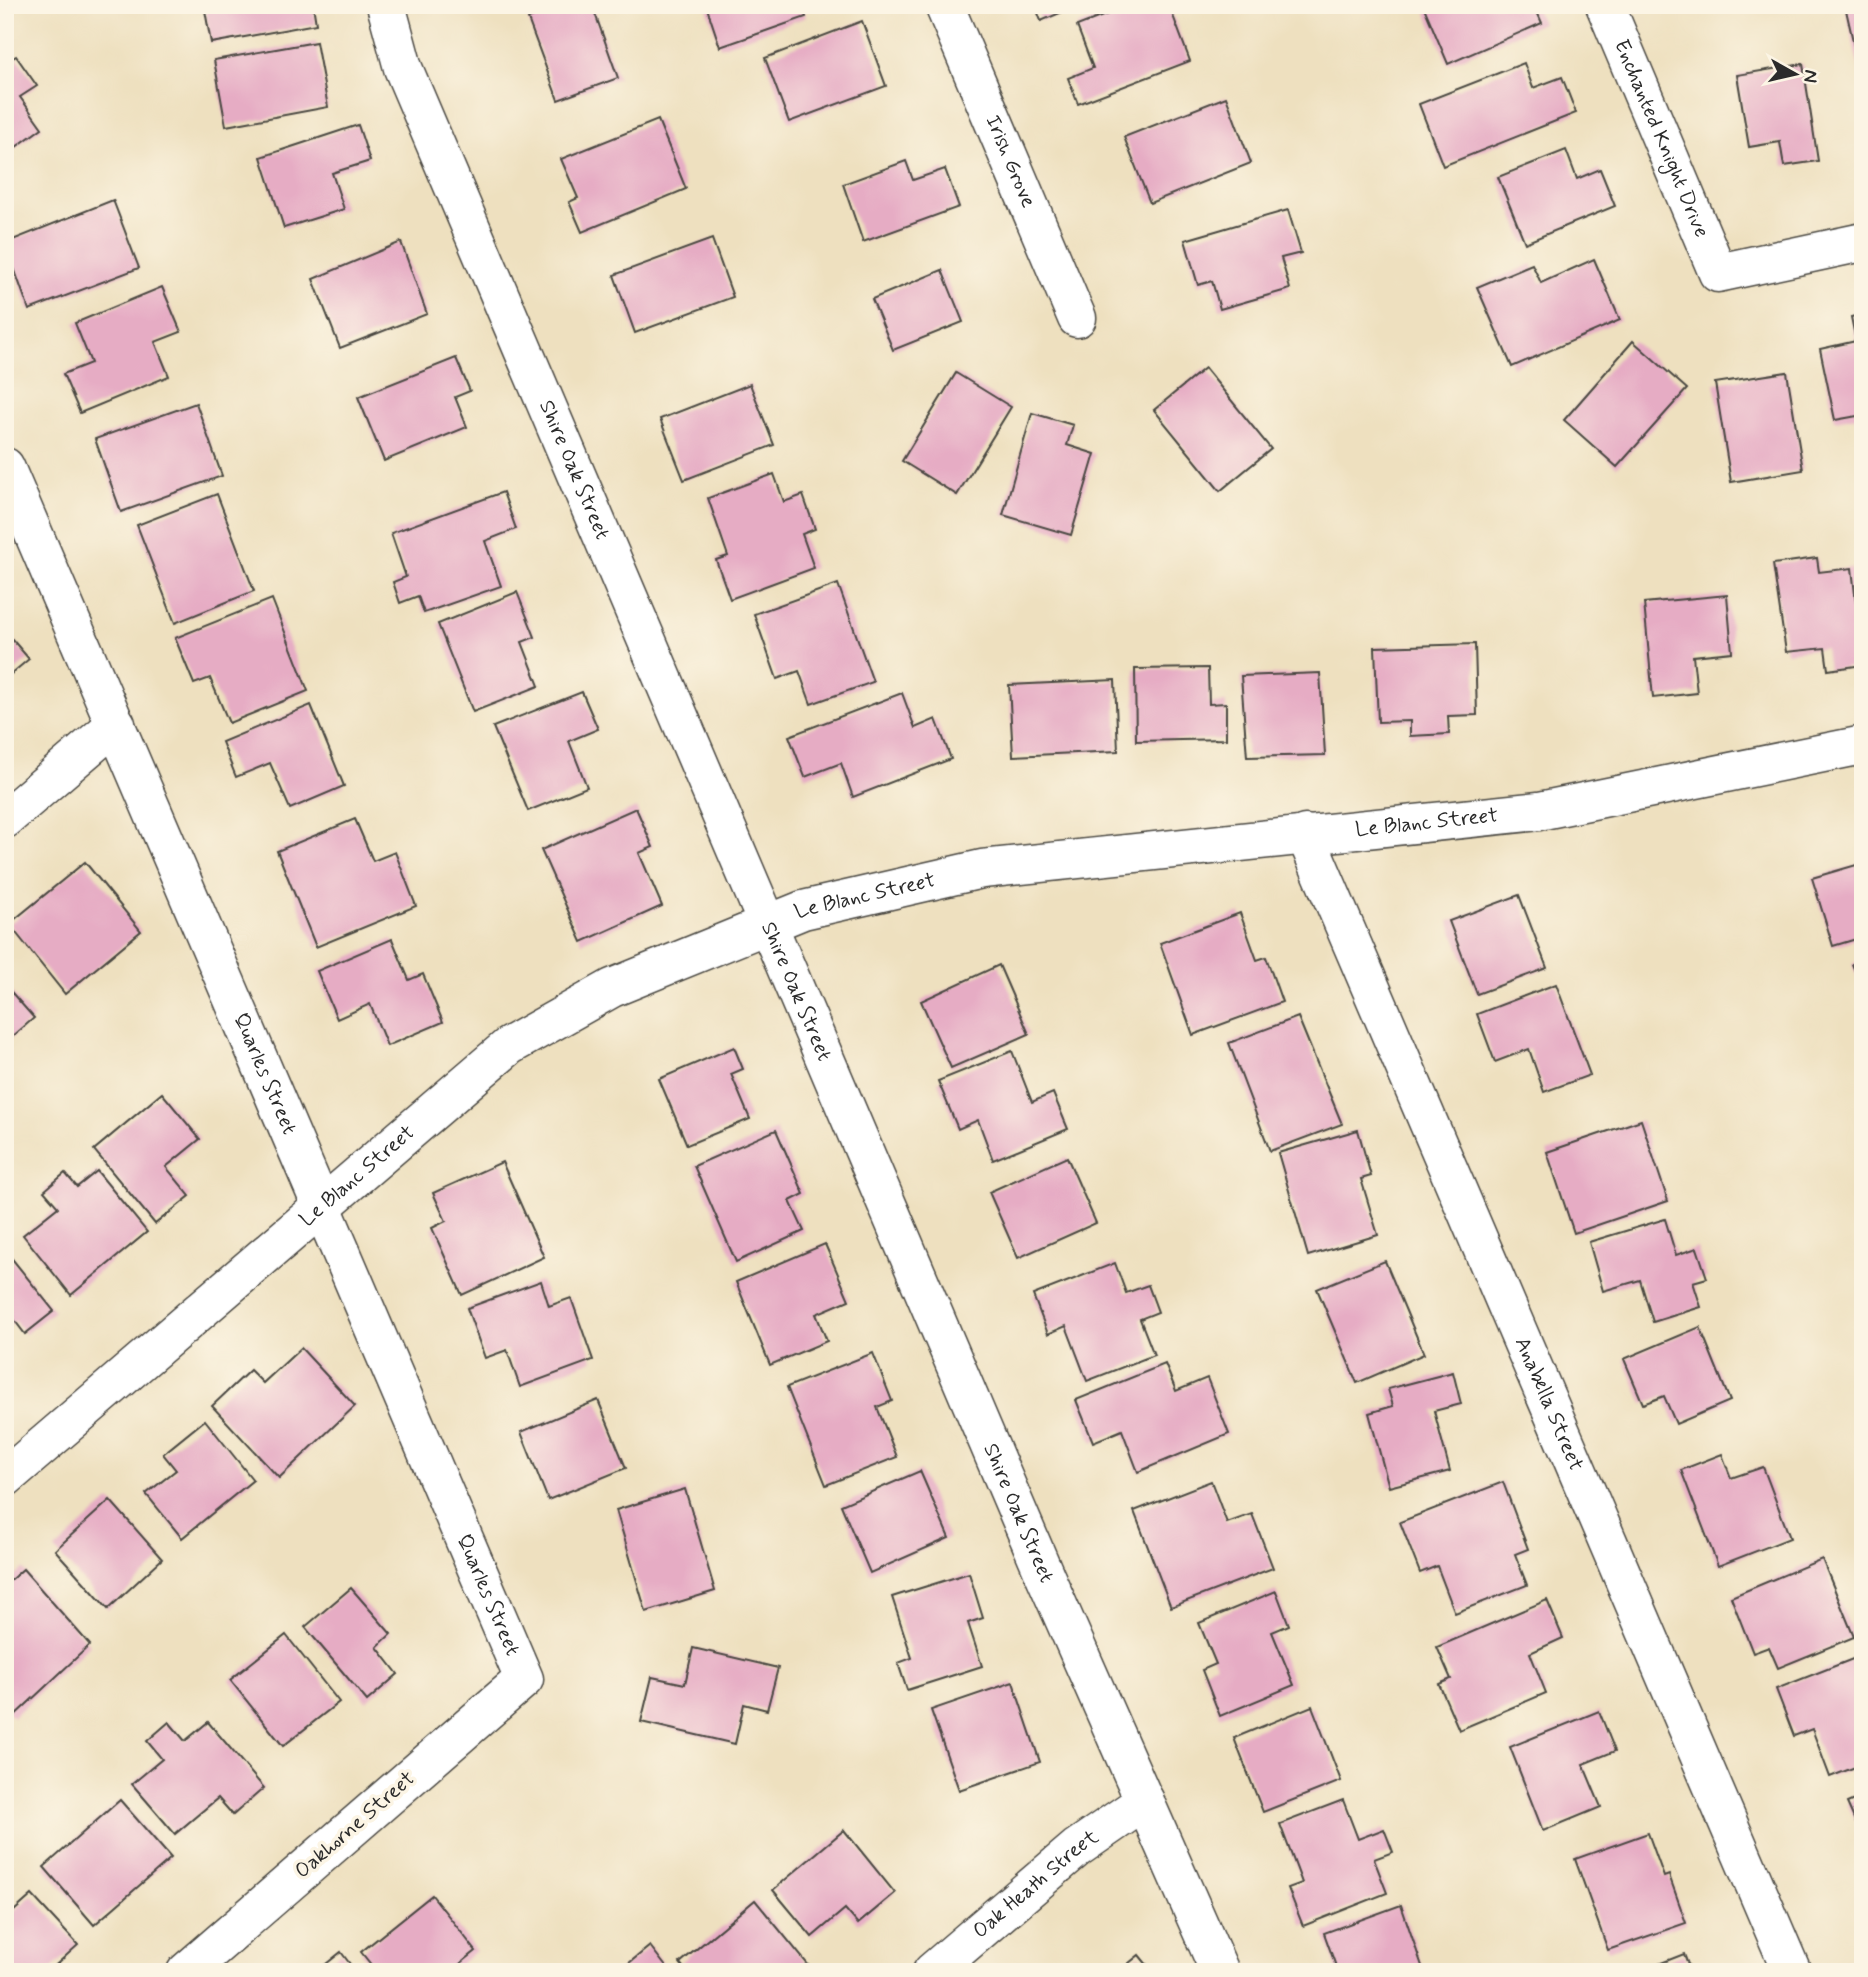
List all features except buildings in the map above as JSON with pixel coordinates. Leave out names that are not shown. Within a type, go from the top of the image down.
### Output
[{"type":"street","name":"Shire Oak Street","points":[[386,5],[403,68],[1046,1578],[1220,1972]]},
{"type":"street","name":"Irish Grove","points":[[944,5],[1077,318]]},
{"type":"street","name":"Enchanted Knight Drive","points":[[1605,5],[1718,273],[1863,242]]},
{"type":"street","name":"Quarles Street","points":[[5,467],[524,1679]]},
{"type":"street","points":[[5,819],[116,724]]},
{"type":"street","name":"Le Blanc Street","points":[[5,1478],[509,1046],[612,988],[767,924],[803,910],[982,869],[1539,811],[1863,745]]},
{"type":"street","name":"Anabella Street","points":[[1306,834],[1792,1972]]},
{"type":"street","name":"Oakhorne Street","points":[[186,1972],[524,1679]]},
{"type":"street","name":"Oak Heath Street","points":[[932,1972],[1077,1848],[1145,1801]]}]
